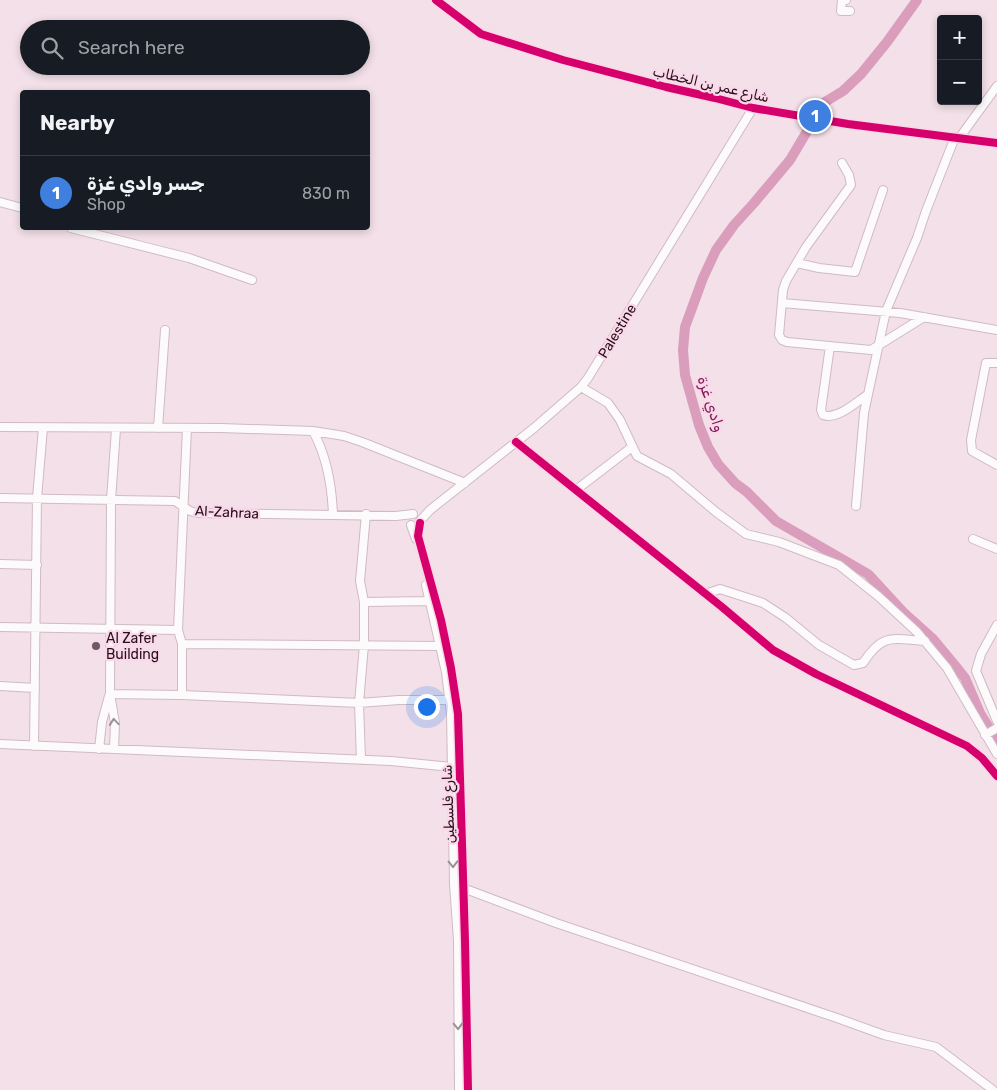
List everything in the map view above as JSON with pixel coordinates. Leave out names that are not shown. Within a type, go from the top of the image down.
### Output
[{"type":"street","name":"شارع عمر بن الخطاب","points":[[436,0],[481,34],[562,60],[666,87],[752,108],[848,124],[997,143]]},
{"type":"street","points":[[846,0],[842,0],[841,11],[850,12]]},
{"type":"street","points":[[856,506],[864,412],[886,311],[957,137],[997,86]]},
{"type":"street","name":"Palestine","points":[[417,518],[465,483],[581,388],[752,108]]},
{"type":"street","points":[[842,163],[849,175],[851,185],[806,247],[782,290],[779,335],[782,340],[787,342],[871,350],[924,317]]},
{"type":"street","points":[[797,263],[855,272],[883,190]]},
{"type":"street","points":[[0,202],[20,207]]},
{"type":"street","points":[[79,230],[189,258],[252,280]]},
{"type":"street","points":[[782,303],[886,311],[997,330]]},
{"type":"street","points":[[158,428],[165,330]]},
{"type":"street","points":[[830,346],[821,410],[822,416],[828,417],[838,414],[868,395]]},
{"type":"street","points":[[997,363],[986,363],[971,440],[972,451],[997,466]]},
{"type":"street","points":[[581,388],[608,403],[620,420],[637,456],[671,474],[716,512],[746,534],[779,542],[839,565],[878,596],[917,632],[948,668],[991,731],[997,754]]},
{"type":"street","points":[[0,427],[313,431],[344,436],[362,442],[465,483]]},
{"type":"street","points":[[34,746],[37,498],[43,428]]},
{"type":"street","points":[[182,695],[182,644],[178,630],[188,428]]},
{"type":"street","points":[[114,750],[116,723],[110,694],[112,500],[116,429]]},
{"type":"street","points":[[313,431],[318,440],[332,484],[333,515]]},
{"type":"street","points":[[516,442],[773,650],[816,674],[967,746],[982,758],[997,776]]},
{"type":"street","points":[[576,490],[632,447]]},
{"type":"street","name":"Al-Zahraa","points":[[0,498],[175,501],[185,508],[197,512],[366,514],[417,518]]},
{"type":"street","points":[[361,760],[359,703],[364,645],[364,602],[360,581],[366,514]]},
{"type":"street","name":"Al-Zahraa","points":[[396,516],[410,524]]},
{"type":"street","points":[[410,524],[416,526],[417,518]]},
{"type":"street","name":"شارع فلسطين","points":[[417,518],[418,536],[441,620],[458,714],[468,1090]]},
{"type":"street","points":[[0,744],[361,760],[452,767],[451,714],[441,646],[416,538],[410,524]]},
{"type":"street","points":[[973,539],[997,549]]},
{"type":"street","points":[[0,564],[36,565]]},
{"type":"street","points":[[705,594],[720,589],[763,603],[786,618],[819,645],[854,665],[863,663],[880,642],[889,638],[925,642]]},
{"type":"street","points":[[364,602],[430,601]]},
{"type":"street","points":[[997,625],[981,654],[976,671],[997,721]]},
{"type":"street","points":[[0,627],[178,630]]},
{"type":"street","points":[[182,644],[441,646]]},
{"type":"street","points":[[0,686],[35,688]]},
{"type":"street","points":[[110,694],[182,695],[359,703],[399,700],[449,700]]},
{"type":"street","points":[[99,749],[102,722],[110,694]]},
{"type":"street","name":"شارع فلسطين","points":[[452,767],[454,884],[458,940],[460,1090]]},
{"type":"street","points":[[463,888],[556,923],[884,1035],[936,1047],[993,1090]]},
{"type":"waterway","name":"وادي غزة","points":[[917,0],[861,74],[843,91],[820,105],[790,160],[734,225],[716,250],[703,278],[685,327],[683,350],[685,375],[699,425],[708,447],[718,464],[735,483],[747,492],[776,521],[868,574],[903,612],[933,639],[965,678],[980,713],[997,741]]},
{"type":"cycle path","points":[[436,0],[481,34],[563,60],[666,87],[753,108],[848,124],[997,143]]},
{"type":"cycle path","points":[[516,442],[773,650],[816,674],[967,746],[982,758],[997,776]]},
{"type":"cycle path","points":[[420,523],[418,536],[441,620],[458,714],[468,1090]]},
{"type":"place","name":"جسر وادي غزة","points":[[815,116]]},
{"type":"place","name":"Al Zafer Building","points":[[96,646]]}]
